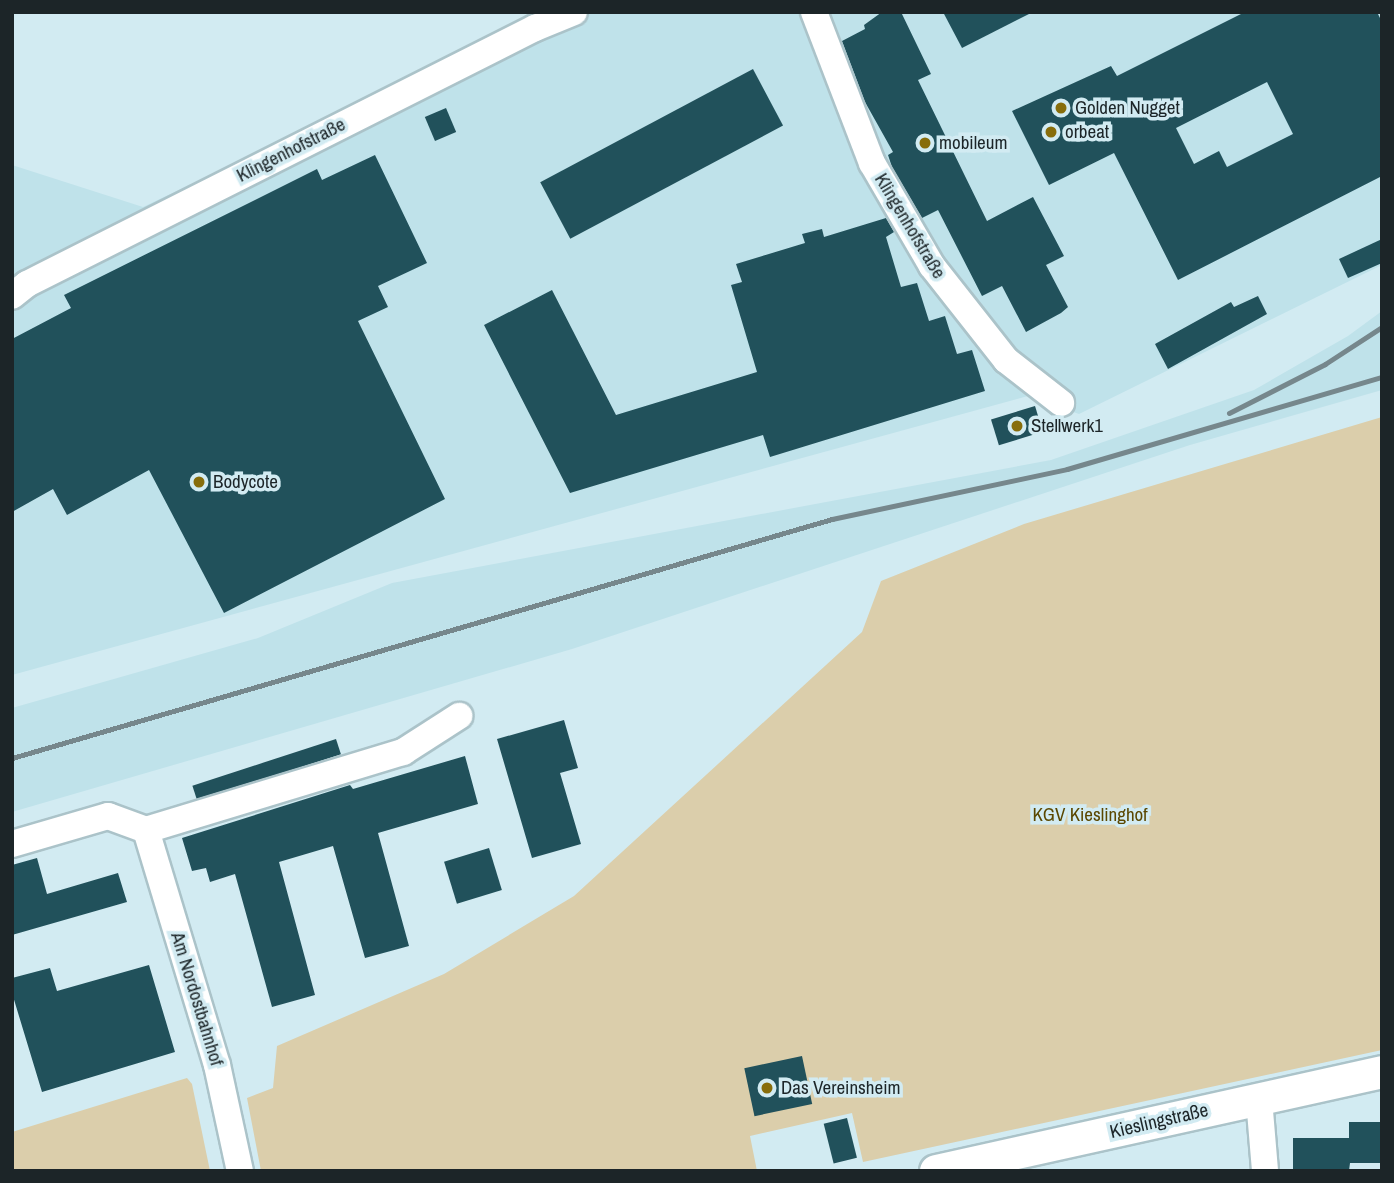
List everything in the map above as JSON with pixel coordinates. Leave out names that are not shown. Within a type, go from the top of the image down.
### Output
[{"type":"street","name":"Klingenhofstraße","points":[[12,296],[27,284],[535,27],[574,12]]},
{"type":"street","name":"Klingenhofstraße","points":[[814,12],[872,163],[932,266],[1006,360],[1061,403]]},
{"type":"street","points":[[12,844],[108,816],[146,830],[403,752],[459,716]]},
{"type":"street","name":"Am Nordostbahnhof","points":[[146,830],[217,1065],[240,1171]]},
{"type":"street","name":"Kieslingstraße","points":[[936,1171],[988,1165],[1382,1072]]},
{"type":"street","points":[[1259,1099],[1265,1171]]},
{"type":"shaded area","points":[[554,12],[1382,12],[1382,265],[1079,414],[1028,396],[12,675],[12,165],[143,207]]},
{"type":"shaded area","points":[[1382,311],[1382,390],[1190,445],[572,649],[12,812],[12,708],[258,638],[392,583],[1051,460],[1254,390],[1348,336]]},
{"type":"green space","name":"KGV Kieslinghof","points":[[1382,417],[1382,1050],[863,1162],[852,1113],[750,1136],[757,1171],[261,1171],[247,1098],[273,1088],[277,1046],[444,974],[574,896],[862,632],[881,581],[1024,524]]},
{"type":"green space","points":[[187,1078],[192,1084],[210,1171],[12,1171],[12,1132]]},
{"type":"building","points":[[882,12],[901,12],[931,74],[918,80],[987,221],[1033,197],[1064,256],[1046,265],[1068,307],[1026,332],[1002,286],[982,296],[938,210],[922,218],[892,167],[888,155],[893,152],[865,102],[842,41],[865,29],[864,25]]},
{"type":"building","points":[[943,12],[1033,12],[962,48]]},
{"type":"building","points":[[1245,12],[1377,12],[1382,22],[1382,176],[1178,280],[1114,153],[1049,185],[1012,111],[1111,66],[1117,76]],"holes":[[[1267,82],[1293,134],[1227,167],[1219,151],[1194,164],[1176,128]]]},
{"type":"building","points":[[753,69],[783,126],[570,239],[540,182]]},
{"type":"building","points":[[446,108],[456,132],[435,141],[425,117]]},
{"type":"building","points":[[375,155],[427,263],[378,286],[388,307],[358,321],[445,499],[224,613],[149,470],[67,515],[53,489],[12,512],[12,339],[71,308],[64,295],[317,169],[322,180]]},
{"type":"building","points":[[886,218],[894,232],[886,237],[901,287],[917,283],[929,321],[945,316],[957,354],[972,350],[985,391],[770,457],[763,435],[570,493],[484,325],[552,290],[616,415],[757,372],[731,285],[742,282],[736,264],[805,243],[802,234],[822,229],[824,237]]},
{"type":"building","points":[[1382,239],[1382,263],[1348,278],[1339,259]]},
{"type":"building","points":[[1258,296],[1267,314],[1168,369],[1155,344],[1231,302],[1234,307]]},
{"type":"building","name":"Stellwerk1","points":[[1035,406],[1043,432],[999,445],[991,419]]},
{"type":"building","points":[[564,720],[578,768],[560,773],[581,844],[532,858],[497,739]]},
{"type":"building","points":[[336,739],[341,754],[197,801],[192,786]]},
{"type":"building","points":[[465,756],[478,804],[378,833],[409,946],[365,958],[333,846],[279,862],[315,995],[272,1007],[235,874],[210,882],[206,868],[192,871],[182,838],[350,785],[353,789]]},
{"type":"building","points":[[489,848],[502,890],[457,904],[444,862]]},
{"type":"building","points":[[37,858],[47,894],[118,873],[127,902],[12,935],[12,865]]},
{"type":"building","points":[[149,965],[175,1052],[42,1092],[12,993],[12,978],[50,968],[57,991]]},
{"type":"building","points":[[802,1056],[812,1104],[754,1116],[744,1068]]},
{"type":"building","points":[[847,1118],[857,1158],[834,1164],[824,1124]]},
{"type":"building","points":[[1349,1122],[1382,1122],[1382,1163],[1350,1163],[1349,1171],[1293,1171],[1293,1138],[1349,1138]]},
{"type":"railway","points":[[1229,413],[1325,364],[1382,327]]},
{"type":"railway","points":[[12,758],[832,519],[1067,469],[1382,377]]},
{"type":"place","name":"Golden Nugget","points":[[1061,108]]},
{"type":"place","name":"orbeat","points":[[1051,132]]},
{"type":"place","name":"mobileum","points":[[925,143]]},
{"type":"place","name":"Stellwerk1","points":[[1017,426]]},
{"type":"place","name":"Bodycote","points":[[199,482]]},
{"type":"place","name":"Das Vereinsheim","points":[[767,1088]]}]
